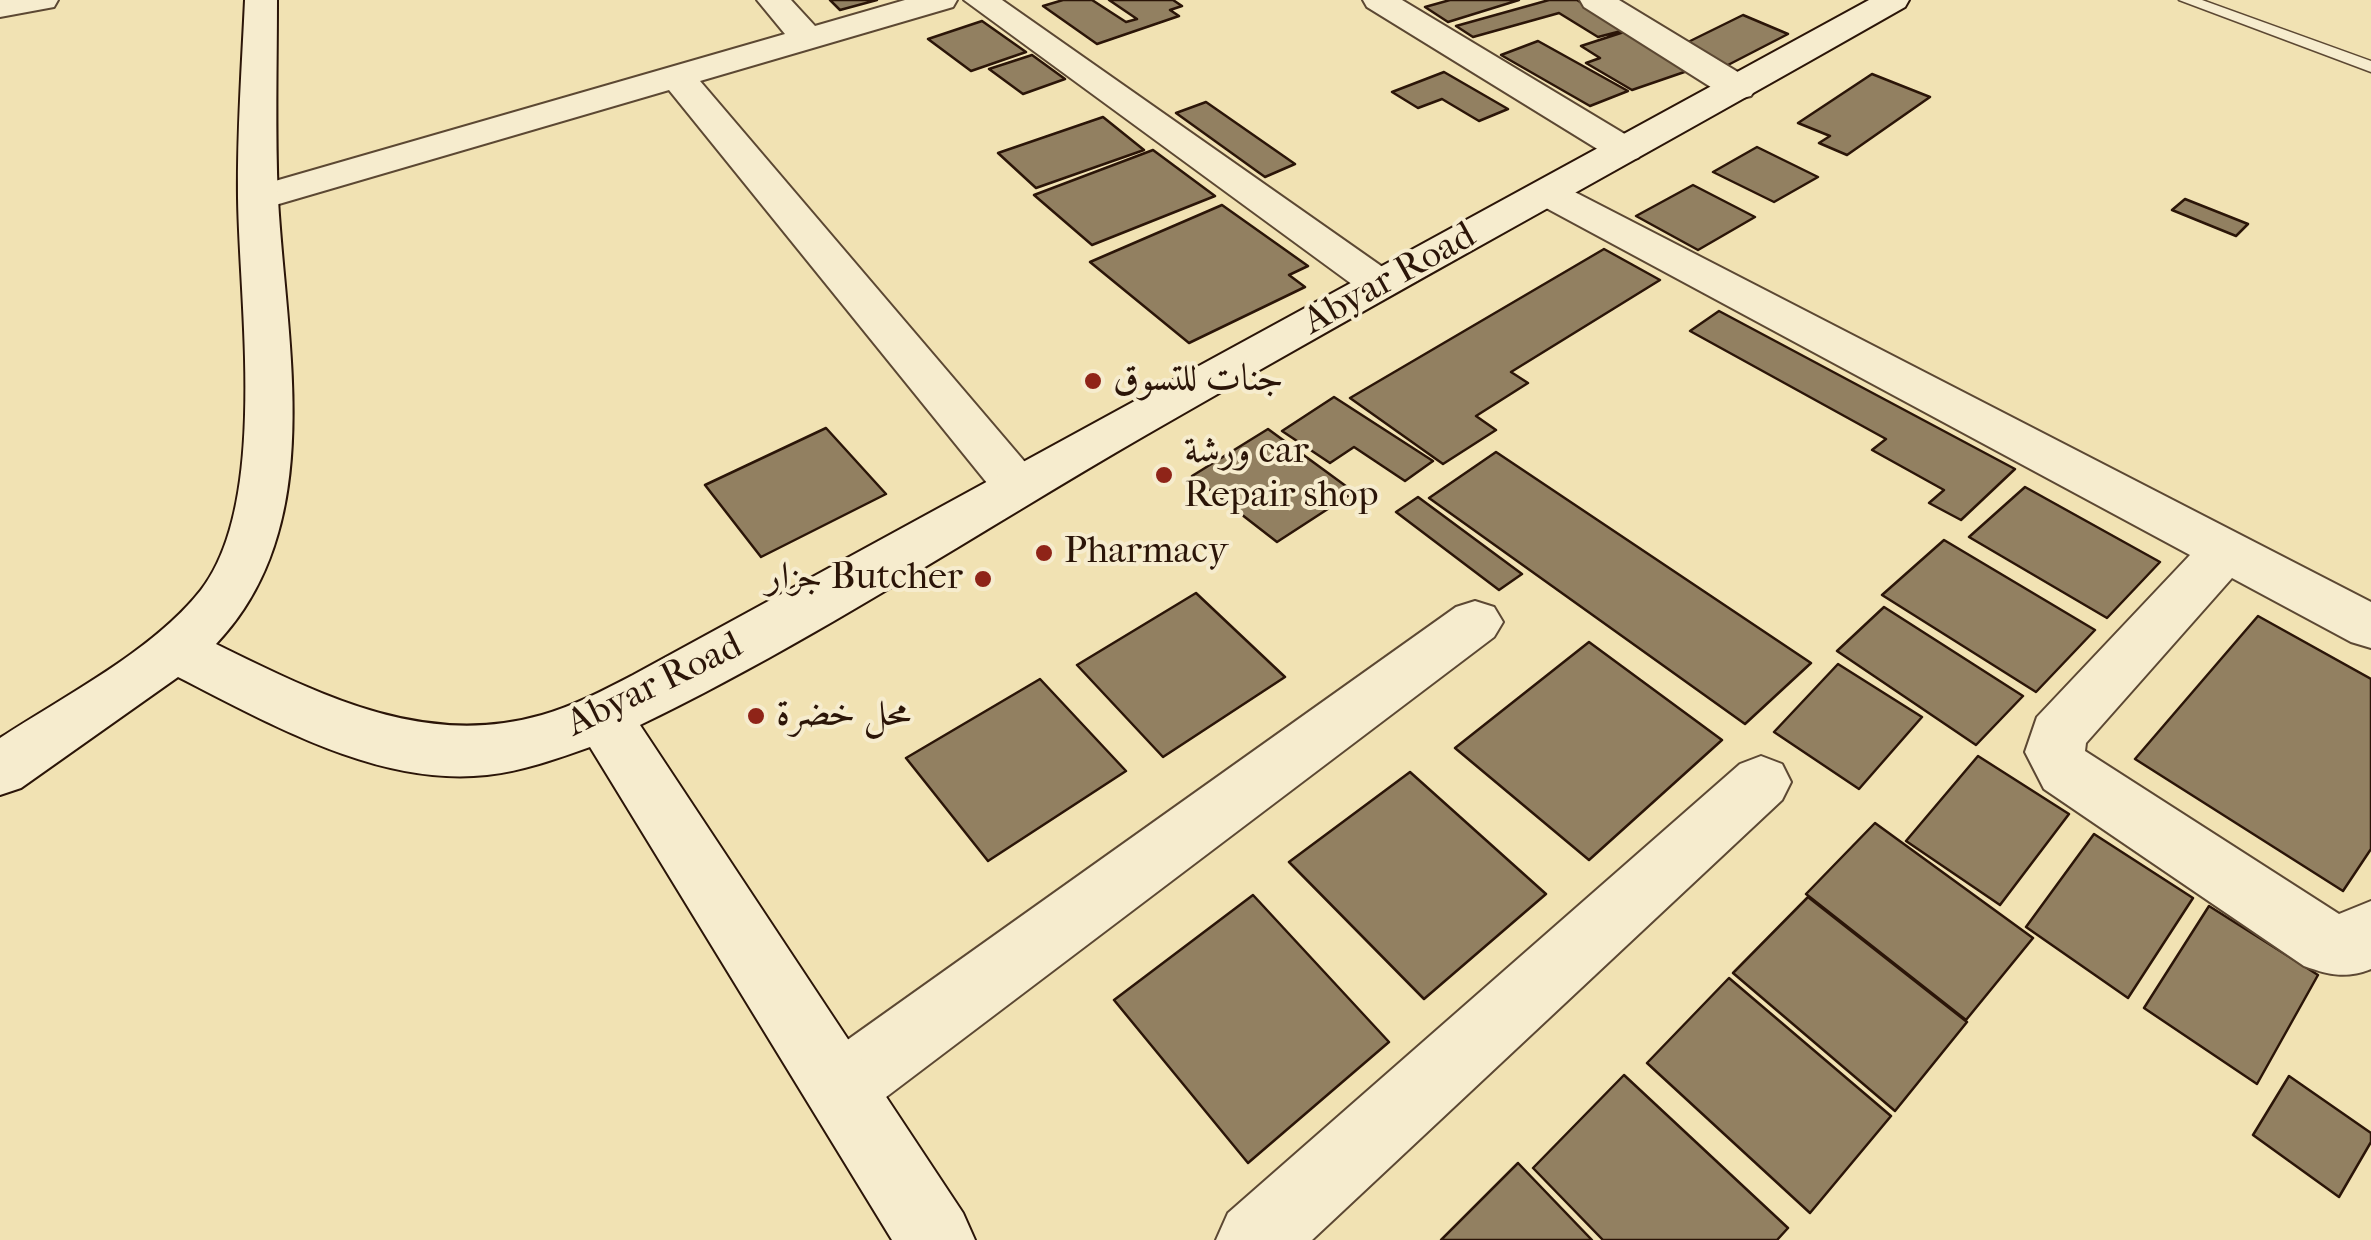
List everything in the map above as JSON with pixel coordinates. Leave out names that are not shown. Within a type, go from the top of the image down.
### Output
[{"type":"street","points":[[0,6],[42,0]]},
{"type":"street","points":[[0,770],[173,649],[220,604],[248,558],[260,496],[268,358],[258,198],[261,0]]},
{"type":"street","points":[[773,0],[806,37]]},
{"type":"street","points":[[258,198],[941,0]]},
{"type":"street","points":[[980,0],[1380,284]]},
{"type":"street","points":[[1379,0],[1625,150]]},
{"type":"street","points":[[1596,0],[1738,88]]},
{"type":"street","name":"Abyar Road","points":[[173,649],[315,717],[404,746],[482,751],[542,740],[602,718],[852,586],[1018,487],[1892,0]]},
{"type":"street","points":[[675,74],[1018,487]]},
{"type":"street","points":[[1549,194],[2371,626]]},
{"type":"street","points":[[2224,552],[2058,734],[2055,752],[2065,771],[2328,944],[2351,946],[2371,931]]},
{"type":"street","points":[[840,1088],[1475,622]]},
{"type":"street","points":[[602,718],[936,1240]]},
{"type":"street","points":[[1256,1240],[1761,782]]},
{"type":"lane","points":[[2188,0],[2371,67]]},
{"type":"building","points":[[830,0],[877,0],[840,10]]},
{"type":"building","points":[[1063,0],[1092,0],[1126,22],[1137,19],[1109,0],[1173,0],[1182,6],[1170,10],[1179,16],[1097,44],[1043,6]]},
{"type":"building","points":[[1450,0],[1519,0],[1448,22],[1425,7]]},
{"type":"building","points":[[1549,0],[1577,0],[1625,30],[1598,37],[1559,13],[1473,37],[1456,26]]},
{"type":"building","points":[[1743,15],[1788,34],[1726,66],[1680,46]]},
{"type":"building","points":[[982,21],[1026,52],[971,71],[928,39]]},
{"type":"building","points":[[1630,30],[1696,68],[1632,90],[1586,63],[1600,58],[1581,46]]},
{"type":"building","points":[[1538,41],[1628,91],[1590,106],[1501,55]]},
{"type":"building","points":[[1032,55],[1065,79],[1023,94],[989,69]]},
{"type":"building","points":[[1444,72],[1508,109],[1479,121],[1442,99],[1418,108],[1392,92]]},
{"type":"building","points":[[1872,74],[1930,97],[1847,155],[1819,143],[1830,136],[1798,123]]},
{"type":"building","points":[[1206,102],[1295,164],[1265,177],[1176,113]]},
{"type":"building","points":[[1103,117],[1144,150],[1036,188],[998,153]]},
{"type":"building","points":[[1757,147],[1818,177],[1774,202],[1713,172]]},
{"type":"building","points":[[1153,150],[1215,196],[1092,245],[1034,195]]},
{"type":"building","points":[[1693,185],[1755,217],[1698,250],[1636,216]]},
{"type":"building","points":[[2185,199],[2248,224],[2236,236],[2172,210]]},
{"type":"building","points":[[1222,205],[1308,266],[1289,275],[1305,287],[1189,343],[1090,262]]},
{"type":"building","points":[[1604,249],[1660,280],[1511,372],[1528,383],[1476,416],[1496,430],[1443,464],[1350,398]]},
{"type":"building","points":[[1719,311],[2015,469],[1961,520],[1929,503],[1944,490],[1872,450],[1886,439],[1690,331]]},
{"type":"building","points":[[1334,397],[1433,461],[1405,481],[1354,447],[1330,463],[1282,431]]},
{"type":"building","points":[[826,428],[886,494],[761,557],[705,485]]},
{"type":"building","points":[[1268,429],[1354,492],[1277,542],[1192,476]]},
{"type":"building","points":[[1496,452],[1811,663],[1745,724],[1429,498]]},
{"type":"building","points":[[2025,487],[2160,562],[2107,618],[1969,537]]},
{"type":"building","points":[[1418,497],[1522,574],[1499,590],[1396,512]]},
{"type":"building","points":[[1944,540],[2095,630],[2036,692],[1882,595]]},
{"type":"building","points":[[1196,593],[1285,677],[1163,757],[1077,665]]},
{"type":"building","points":[[1884,607],[2023,696],[1976,745],[1837,651]]},
{"type":"building","points":[[2258,616],[2371,679],[2371,849],[2343,891],[2135,759]]},
{"type":"building","points":[[1589,642],[1722,740],[1589,860],[1455,748]]},
{"type":"building","points":[[1838,664],[1922,717],[1859,789],[1774,732]]},
{"type":"building","points":[[1040,679],[1126,771],[988,861],[906,758]]},
{"type":"building","points":[[1978,756],[2069,814],[2000,905],[1906,841]]},
{"type":"building","points":[[1410,772],[1546,894],[1424,999],[1289,862]]},
{"type":"building","points":[[1875,823],[2033,938],[1966,1020],[1806,894]]},
{"type":"building","points":[[2094,834],[2193,898],[2128,998],[2026,927]]},
{"type":"building","points":[[1253,895],[1389,1042],[1248,1163],[1114,1000]]},
{"type":"building","points":[[1808,897],[1967,1022],[1895,1111],[1733,973]]},
{"type":"building","points":[[2209,906],[2318,975],[2257,1084],[2144,1008]]},
{"type":"building","points":[[1729,978],[1891,1116],[1810,1213],[1647,1063]]},
{"type":"building","points":[[1624,1075],[1788,1228],[1777,1240],[1603,1240],[1533,1168]]},
{"type":"building","points":[[2289,1076],[2371,1133],[2371,1142],[2339,1197],[2253,1135]]},
{"type":"building","points":[[1518,1163],[1592,1240],[1441,1240]]},
{"type":"place","name":"جنات للتسوق","points":[[1093,381]]},
{"type":"place","name":"ورشة car Repair shop","points":[[1164,475]]},
{"type":"place","name":"Pharmacy","points":[[1044,553]]},
{"type":"place","name":"جزار Butcher","points":[[983,579]]},
{"type":"place","name":"محل خضرة","points":[[756,716]]}]
